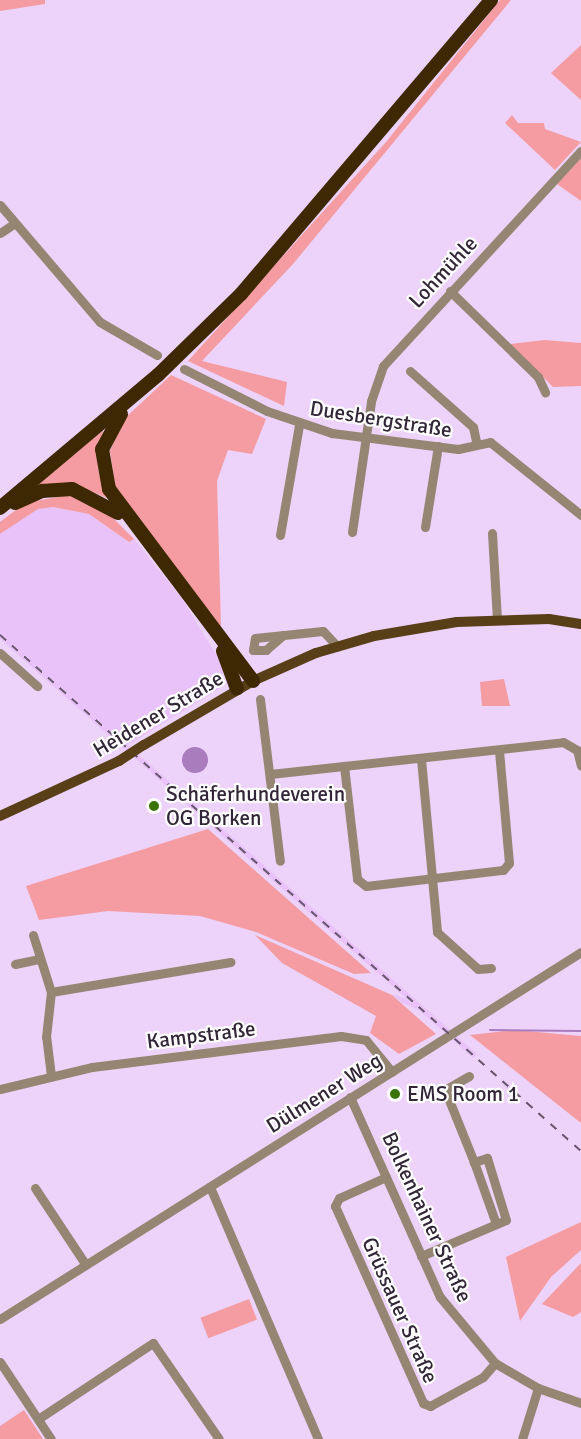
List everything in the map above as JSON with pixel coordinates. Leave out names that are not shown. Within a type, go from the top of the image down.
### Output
[{"type":"highway","points":[[0,500],[79,437],[236,288],[482,0]]},
{"type":"highway","points":[[253,681],[220,643],[128,521],[103,476],[102,449],[116,419],[241,294],[491,0]]},
{"type":"highway","points":[[0,510],[158,375]]},
{"type":"highway","points":[[0,510],[33,495],[63,488],[91,494],[128,521]]},
{"type":"highway","points":[[220,643],[237,689]]},
{"type":"main road","name":"Heidener Straße","points":[[0,816],[119,761],[237,689],[337,646],[404,629],[497,620],[581,624]]},
{"type":"street","name":"Lohmühle","points":[[352,532],[365,438],[383,366],[581,151]]},
{"type":"street","points":[[0,205],[100,322],[157,355]]},
{"type":"street","points":[[0,234],[15,223]]},
{"type":"street","points":[[450,291],[538,377],[545,392]]},
{"type":"street","name":"Duesbergstraße","points":[[184,369],[299,424],[365,438],[462,449],[476,441],[493,444],[581,515]]},
{"type":"street","name":"Duesbergstraße","points":[[410,371],[473,427],[476,441]]},
{"type":"street","points":[[280,535],[299,424]]},
{"type":"street","points":[[425,527],[438,446]]},
{"type":"street","points":[[492,533],[497,620]]},
{"type":"street","points":[[283,635],[323,631],[337,646]]},
{"type":"street","points":[[0,653],[37,686]]},
{"type":"street","points":[[260,699],[280,861]]},
{"type":"street","points":[[270,774],[563,742],[577,750],[581,766]]},
{"type":"street","points":[[344,766],[357,879],[366,886],[503,870],[509,862],[499,750]]},
{"type":"street","points":[[421,759],[437,932],[478,969],[491,968]]},
{"type":"street","points":[[33,935],[51,992],[46,1037],[51,1076]]},
{"type":"street","name":"Dülmener Weg","points":[[0,1320],[581,952]]},
{"type":"street","points":[[15,964],[39,959]]},
{"type":"street","points":[[51,992],[231,962]]},
{"type":"street","name":"Kampstraße","points":[[0,1089],[51,1076],[341,1036],[366,1040],[392,1072]]},
{"type":"street","points":[[469,1076],[445,1090],[495,1221]]},
{"type":"street","name":"Bolkenhainer Straße","points":[[351,1097],[440,1297],[495,1363],[538,1388],[581,1403]]},
{"type":"street","points":[[421,1256],[508,1215],[487,1158],[474,1162]]},
{"type":"street","name":"Grüssauer Straße","points":[[386,1177],[339,1198],[335,1206],[423,1403],[430,1406],[483,1377],[495,1363]]},
{"type":"street","points":[[210,1187],[318,1439]]},
{"type":"street","points":[[35,1188],[86,1265]]},
{"type":"street","points":[[38,1419],[153,1343],[219,1439]]},
{"type":"street","points":[[0,1362],[51,1439]]},
{"type":"street","points":[[522,1439],[538,1388]]},
{"type":"shaded area","points":[[0,0],[45,0],[45,4],[0,11]]},
{"type":"shaded area","points":[[500,0],[511,0],[293,264],[202,361],[287,382],[284,406],[188,361],[386,142]]},
{"type":"shaded area","points":[[581,45],[581,100],[551,73]]},
{"type":"shaded area","points":[[512,115],[518,123],[544,123],[545,129],[581,142],[555,170],[505,123]]},
{"type":"shaded area","points":[[581,158],[581,201],[557,184]]},
{"type":"shaded area","points":[[545,340],[581,343],[581,386],[553,387],[510,344]]},
{"type":"shaded area","points":[[171,375],[266,419],[252,454],[228,450],[217,481],[221,627],[116,492],[110,451],[124,419]]},
{"type":"shaded area","points":[[103,430],[98,468],[107,498],[83,488],[35,487]]},
{"type":"shaded area","points":[[74,494],[100,505],[134,539],[129,542],[89,514],[53,507],[38,509],[0,534],[0,522],[25,503]]},
{"type":"shaded area","points":[[52,507],[89,514],[129,542],[134,539],[182,599],[223,666],[222,687],[128,745],[477,1054],[473,1058],[419,1010],[401,1002],[392,994],[408,1000],[0,639],[0,534],[38,508]]},
{"type":"shaded area","points":[[504,679],[510,706],[482,706],[480,682]]},
{"type":"shaded area","points":[[195,747],[204,751],[208,760],[204,769],[195,773],[186,769],[182,760],[186,751]]},
{"type":"shaded area","points":[[208,829],[371,973],[354,974],[256,932],[200,916],[108,911],[39,920],[26,886]]},
{"type":"shaded area","points":[[255,935],[392,995],[436,1034],[399,1054],[370,1033],[376,1016],[282,963]]},
{"type":"shaded area","points":[[515,1030],[581,1036],[581,1123],[470,1035]]},
{"type":"shaded area","points":[[581,1222],[581,1250],[551,1277],[520,1321],[506,1257]]},
{"type":"shaded area","points":[[581,1263],[581,1312],[573,1317],[542,1304]]},
{"type":"shaded area","points":[[249,1299],[257,1320],[208,1338],[200,1318]]},
{"type":"shaded area","points":[[24,1410],[43,1439],[0,1439],[0,1426]]},
{"type":"waterway","points":[[490,1030],[581,1031]]},
{"type":"railway","points":[[0,635],[581,1151]]},
{"type":"place","name":"Schäferhundeverein OG Borken","points":[[154,806]]},
{"type":"place","name":"EMS Room 1","points":[[395,1094]]}]
